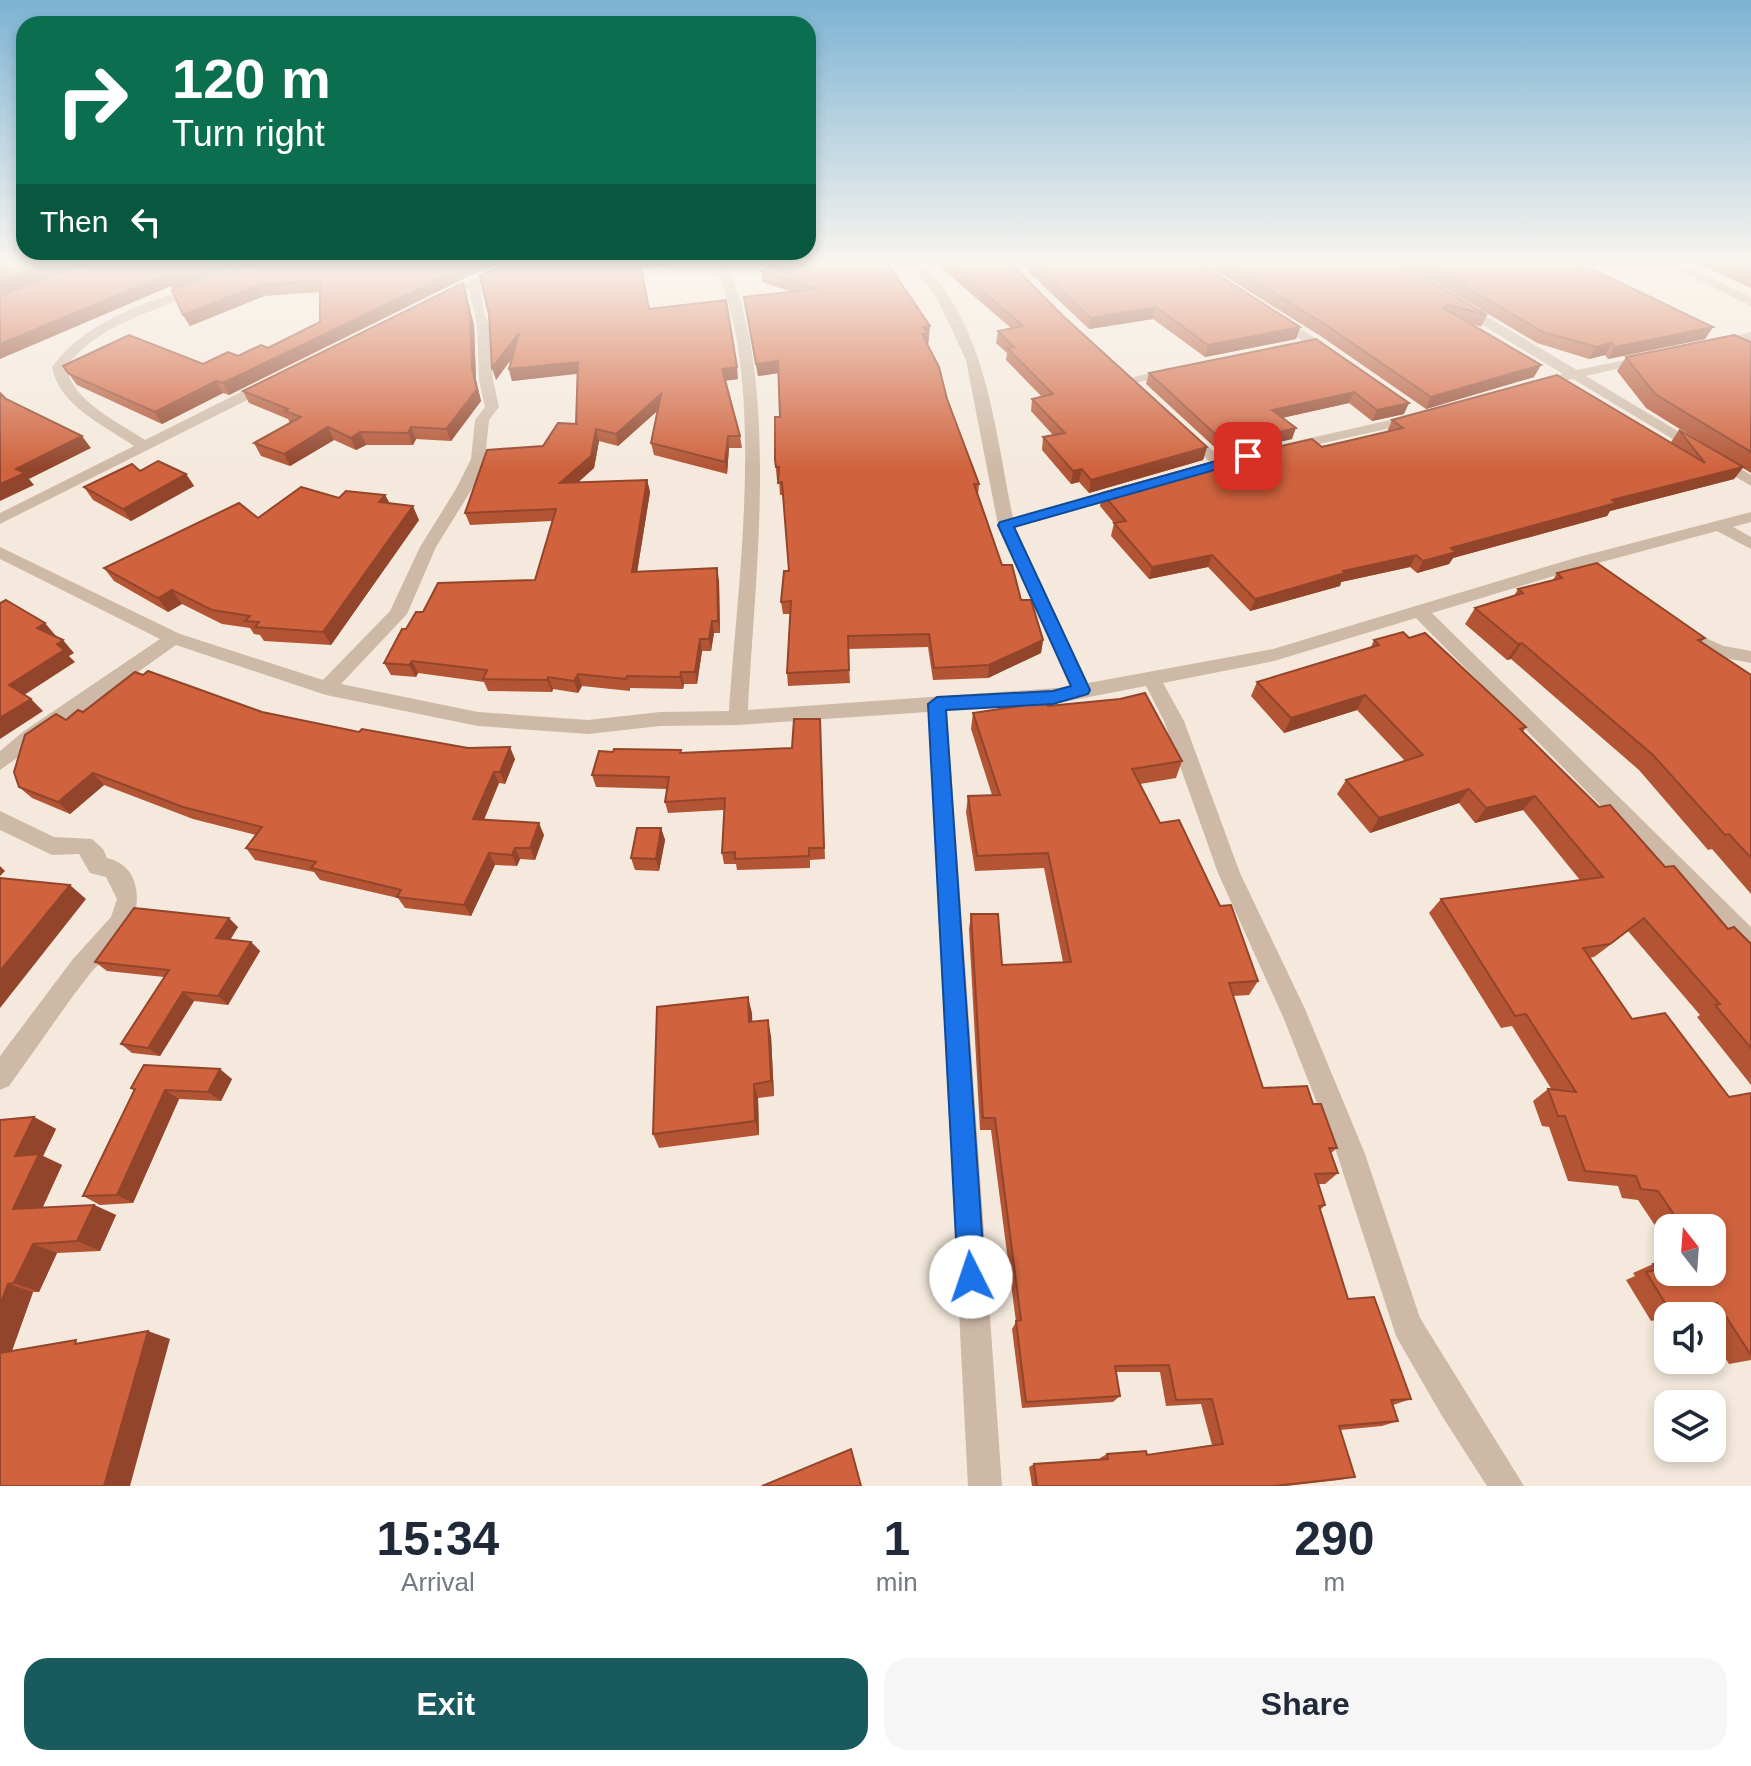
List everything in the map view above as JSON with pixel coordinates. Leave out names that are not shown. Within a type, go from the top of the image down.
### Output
[{"type":"street","points":[[104,329],[66,354],[59,367],[62,383],[73,397],[144,446]]},
{"type":"street","points":[[326,688],[398,614],[428,547],[464,489],[478,459],[482,420],[492,407],[486,380],[483,329]]},
{"type":"street","points":[[737,329],[753,449],[738,718]]},
{"type":"street","points":[[960,329],[973,360],[1006,525],[1082,690]]},
{"type":"street","points":[[1294,329],[1351,367]]},
{"type":"street","points":[[1500,329],[1751,481]]},
{"type":"street","points":[[1706,345],[1751,336]]},
{"type":"street","points":[[1286,348],[1315,342]]},
{"type":"street","points":[[1528,386],[1573,373],[1662,355]]},
{"type":"street","points":[[1141,390],[1125,375],[1186,369]]},
{"type":"street","points":[[0,519],[283,376]]},
{"type":"street","points":[[1277,450],[1424,413]]},
{"type":"street","points":[[1174,421],[1219,463]]},
{"type":"street","points":[[1006,525],[1143,485]]},
{"type":"street","points":[[0,552],[174,638],[326,688],[478,719],[588,727],[660,719],[738,718],[1053,697],[1274,655],[1581,562],[1751,517]]},
{"type":"street","points":[[1720,526],[1751,544]]},
{"type":"street","points":[[1581,562],[1602,580]]},
{"type":"street","points":[[1418,610],[1751,943]]},
{"type":"street","points":[[1667,627],[1720,652],[1751,657]]},
{"type":"street","points":[[0,762],[31,736],[174,638]]},
{"type":"street","points":[[1151,677],[1174,721],[1229,873],[1296,1017],[1351,1154],[1407,1325],[1453,1405],[1507,1486]]},
{"type":"street","points":[[937,704],[985,1486]]},
{"type":"street","points":[[0,820],[52,846],[84,845],[95,855],[98,866],[113,869],[125,887],[128,899],[121,922],[81,967],[0,1077]]},
{"type":"building","points":[[0,329],[35,329],[0,344]]},
{"type":"building","points":[[305,329],[335,329],[223,383],[216,381],[155,412],[69,374],[63,366],[129,335],[203,364],[228,352],[238,356],[261,345],[268,348]]},
{"type":"building","points":[[369,329],[471,329],[472,368],[477,389],[446,429],[411,427],[408,433],[360,432],[351,438],[328,427],[284,454],[254,443],[301,417],[243,391]]},
{"type":"building","points":[[490,329],[731,329],[737,367],[722,369],[740,436],[728,436],[725,462],[651,443],[661,394],[616,434],[596,429],[591,456],[560,483],[647,480],[632,572],[717,568],[718,621],[712,621],[709,639],[700,639],[695,672],[681,672],[680,677],[627,676],[626,679],[578,674],[574,681],[548,677],[547,680],[483,679],[487,670],[412,661],[409,665],[384,663],[402,629],[406,629],[416,612],[423,612],[438,583],[535,580],[556,509],[465,513],[487,450],[543,446],[558,423],[576,424],[578,362],[509,369],[519,333],[492,368]]},
{"type":"building","points":[[750,329],[925,329],[928,333],[922,334],[939,367],[947,399],[979,484],[974,484],[1002,565],[1012,565],[1021,600],[1031,600],[1043,640],[989,665],[934,668],[929,634],[848,636],[849,670],[787,673],[791,601],[781,602],[784,571],[789,571],[782,482],[778,483],[779,467],[776,467],[775,460],[775,417],[780,417],[778,361],[756,364]]},
{"type":"building","points":[[1078,329],[1207,447],[1091,480],[1082,469],[1073,471],[1043,437],[1065,433],[1032,399],[1053,394],[1007,348],[1014,347],[998,331]]},
{"type":"building","points":[[1187,329],[1288,329],[1208,345]]},
{"type":"building","points":[[1332,329],[1480,329],[1541,365],[1431,397]]},
{"type":"building","points":[[1538,329],[1702,329],[1615,347],[1612,343],[1596,347]]},
{"type":"building","points":[[1734,335],[1751,342],[1751,452],[1655,394],[1626,357]]},
{"type":"building","points":[[1316,339],[1409,403],[1377,410],[1354,392],[1272,410],[1296,428],[1226,444],[1149,373]]},
{"type":"building","points":[[1557,375],[1705,463],[1679,430],[1743,467],[1612,500],[1616,503],[1451,548],[1456,552],[1423,561],[1416,555],[1343,571],[1345,573],[1255,599],[1212,555],[1152,567],[1114,523],[1126,521],[1102,493],[1228,458],[1312,439],[1322,447],[1403,428],[1392,420]]},
{"type":"building","points":[[0,393],[6,399],[82,436],[16,469],[25,473],[0,484]]},
{"type":"building","points":[[158,461],[186,474],[123,509],[84,487],[132,464],[140,471]]},
{"type":"building","points":[[301,487],[339,498],[346,491],[385,495],[379,502],[413,506],[323,632],[255,627],[259,622],[245,621],[250,616],[212,610],[172,590],[158,598],[104,568],[239,503],[258,518]]},
{"type":"building","points":[[1597,563],[1705,638],[1698,640],[1751,675],[1751,858],[1729,834],[1725,835],[1653,755],[1522,643],[1518,644],[1475,608],[1523,593],[1518,589],[1562,578],[1557,573]]},
{"type":"building","points":[[6,600],[45,623],[37,628],[63,640],[57,644],[64,650],[9,685],[31,699],[0,718],[0,603]]},
{"type":"building","points":[[1403,632],[1409,638],[1425,633],[1526,727],[1520,729],[1599,807],[1610,805],[1665,867],[1674,866],[1728,929],[1734,927],[1751,944],[1751,1048],[1715,1005],[1720,1004],[1644,918],[1610,944],[1583,948],[1632,1019],[1665,1013],[1729,1097],[1751,1093],[1751,1355],[1726,1317],[1726,1302],[1665,1302],[1655,1286],[1726,1286],[1726,1214],[1674,1214],[1658,1191],[1641,1189],[1636,1176],[1585,1171],[1565,1116],[1558,1116],[1548,1089],[1576,1092],[1526,1014],[1515,1016],[1441,899],[1603,877],[1535,796],[1486,808],[1469,789],[1379,818],[1346,780],[1423,755],[1365,695],[1291,718],[1257,682],[1379,645],[1374,640]]},
{"type":"building","points":[[148,671],[262,712],[359,732],[362,729],[468,748],[510,747],[500,772],[494,772],[473,819],[539,823],[530,848],[515,848],[512,855],[489,853],[464,905],[397,897],[401,890],[311,868],[316,862],[246,848],[262,827],[183,807],[93,773],[58,802],[19,787],[14,772],[25,735],[56,714],[66,720],[78,710],[83,712],[135,672],[143,675]]},
{"type":"building","points":[[1145,693],[1182,761],[1132,769],[1160,823],[1179,820],[1220,906],[1231,905],[1258,981],[1229,983],[1263,1088],[1307,1086],[1313,1104],[1321,1104],[1337,1148],[1329,1148],[1338,1173],[1315,1174],[1325,1205],[1319,1206],[1348,1299],[1374,1297],[1411,1399],[1391,1400],[1398,1421],[1339,1426],[1355,1477],[1274,1486],[1037,1486],[1034,1464],[1108,1459],[1107,1454],[1146,1451],[1147,1455],[1223,1444],[1212,1399],[1176,1400],[1169,1365],[1115,1366],[1120,1396],[1026,1402],[1016,1321],[1021,1320],[995,1118],[983,1118],[971,914],[998,914],[1002,965],[1071,962],[1048,853],[977,856],[968,796],[1000,795],[973,713],[1047,702],[1048,706],[1120,699]]},
{"type":"building","points":[[794,719],[820,719],[824,848],[809,848],[809,856],[735,859],[735,852],[722,853],[725,798],[665,802],[669,777],[592,775],[599,751],[681,750],[680,753],[792,748]]},
{"type":"building","points":[[637,828],[661,828],[656,859],[631,858]]},
{"type":"building","points":[[0,878],[70,885],[0,971]]},
{"type":"building","points":[[134,908],[229,918],[216,938],[251,942],[218,996],[183,992],[148,1048],[121,1044],[169,970],[95,962]]},
{"type":"building","points":[[748,997],[749,1022],[768,1020],[771,1081],[754,1084],[755,1121],[653,1134],[657,1007]]},
{"type":"building","points":[[144,1065],[220,1069],[208,1092],[165,1090],[117,1195],[83,1196],[135,1089],[131,1088]]},
{"type":"building","points":[[34,1117],[15,1156],[39,1154],[13,1209],[94,1205],[77,1241],[33,1244],[14,1283],[8,1284],[0,1305],[0,1120]]},
{"type":"building","points":[[1654,1270],[1654,1285],[1646,1272]]},
{"type":"building","points":[[148,1331],[104,1486],[0,1486],[0,1353]]},
{"type":"building","points":[[851,1449],[861,1486],[762,1486]]},
{"type":"route","points":[[971,1277],[937,704],[1053,697],[1082,690],[1006,525],[1248,456]]}]
